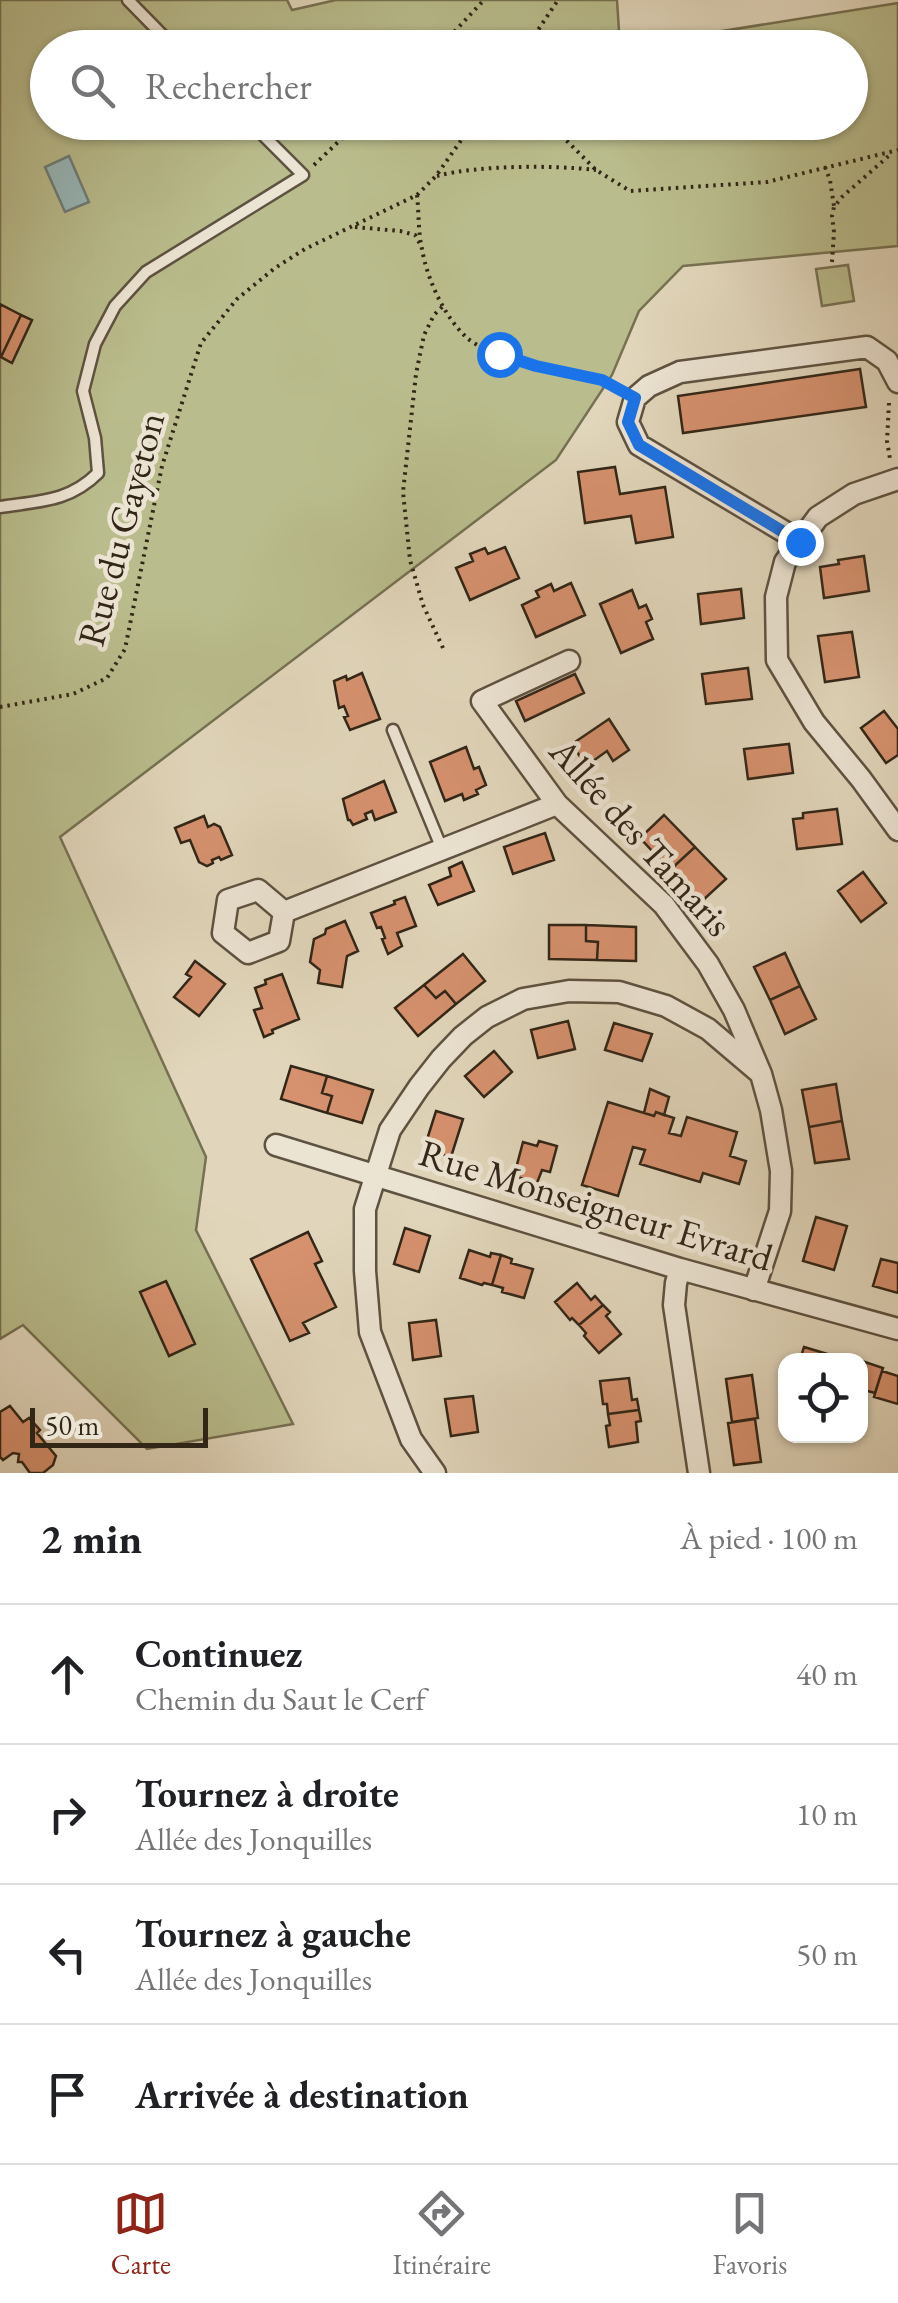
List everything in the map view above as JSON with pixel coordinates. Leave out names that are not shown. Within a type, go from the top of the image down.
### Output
[{"type":"street","points":[[800,542],[639,445],[628,422],[635,398],[649,386],[680,372],[867,347],[887,361],[894,389]]},
{"type":"street","points":[[895,474],[818,517],[785,562],[776,596],[776,660],[814,722],[898,830]]},
{"type":"street","name":"Allée des Tamaris","points":[[569,661],[482,701],[557,804],[664,905],[708,964],[734,1010],[761,1074],[781,1171],[780,1210],[754,1290]]},
{"type":"street","points":[[284,912],[557,804]]},
{"type":"street","points":[[435,1473],[411,1439],[370,1332],[365,1271],[366,1209],[390,1130],[418,1087],[463,1036],[488,1018],[523,998],[569,991],[619,992],[666,1006],[708,1029],[761,1074]]},
{"type":"street","name":"Rue Monseigneur Evrard","points":[[276,1145],[680,1269],[898,1328]]},
{"type":"street","points":[[680,1269],[674,1305],[699,1473]]},
{"type":"lane","points":[[128,0],[157,30]]},
{"type":"lane","points":[[0,507],[69,496],[98,473],[95,438],[83,391],[95,344],[114,306],[146,272],[304,175],[268,140]]},
{"type":"lane","points":[[393,730],[442,849]]},
{"type":"path","points":[[456,30],[484,0]]},
{"type":"path","points":[[538,30],[558,0]]},
{"type":"path","points":[[304,175],[340,140]]},
{"type":"path","points":[[350,227],[417,195],[461,140]]},
{"type":"path","points":[[566,140],[596,170],[630,192],[767,182],[898,150]]},
{"type":"path","points":[[834,207],[898,150]]},
{"type":"path","points":[[825,167],[834,207],[832,262]]},
{"type":"path","points":[[436,176],[511,169],[596,170]]},
{"type":"path","points":[[417,195],[425,264],[444,305],[468,339],[536,366],[602,380],[635,398]]},
{"type":"path","points":[[350,227],[415,235],[421,246]]},
{"type":"path","name":"Rue du Gayeton","points":[[0,707],[74,694],[107,678],[124,649],[162,466],[201,343],[237,299],[276,268],[350,227]]},
{"type":"path","points":[[443,648],[423,605],[410,560],[402,492],[424,334],[444,305]]},
{"type":"path","points":[[894,389],[887,441],[895,474]]},
{"type":"green space","points":[[0,0],[287,0],[292,10],[336,0],[617,0],[619,30],[30,30],[30,140],[868,140],[868,30],[729,30],[898,3],[898,246],[683,266],[639,311],[612,375],[556,460],[60,837],[206,1157],[196,1230],[293,1424],[147,1449],[23,1325],[0,1339]]},
{"type":"green space","points":[[848,265],[854,301],[822,306],[816,269]]},
{"type":"water","points":[[69,156],[89,202],[65,212],[45,167]]},
{"type":"building","points":[[0,304],[21,315],[1,357],[0,357]]},
{"type":"building","points":[[21,315],[32,320],[12,363],[1,357]]},
{"type":"building","points":[[860,369],[866,407],[683,433],[678,396]]},
{"type":"building","points":[[615,467],[620,494],[665,487],[673,537],[636,543],[631,516],[585,523],[578,472]]},
{"type":"building","points":[[505,547],[519,578],[470,600],[456,568],[473,561],[470,554],[485,548],[488,554]]},
{"type":"building","points":[[864,556],[869,591],[824,598],[820,567]]},
{"type":"building","points":[[571,583],[585,615],[536,637],[522,605],[539,597],[536,591],[551,584],[554,591]]},
{"type":"building","points":[[741,589],[744,618],[701,624],[698,594]]},
{"type":"building","points":[[632,590],[639,608],[646,605],[652,619],[646,622],[653,639],[621,653],[600,604]]},
{"type":"building","points":[[852,632],[859,677],[825,682],[818,636]]},
{"type":"building","points":[[748,668],[752,699],[706,704],[702,674]]},
{"type":"building","points":[[362,673],[380,719],[350,730],[344,706],[339,708],[334,681]]},
{"type":"building","points":[[575,674],[584,693],[525,721],[516,701]]},
{"type":"building","points":[[884,711],[898,729],[898,755],[886,763],[861,728]]},
{"type":"building","points":[[609,719],[629,750],[613,761],[607,751],[586,766],[572,744]]},
{"type":"building","points":[[789,744],[793,773],[748,779],[744,749]]},
{"type":"building","points":[[466,747],[474,769],[479,767],[486,785],[464,800],[462,794],[445,801],[430,762]]},
{"type":"building","points":[[384,781],[396,812],[375,820],[372,811],[365,814],[367,819],[353,825],[343,799]]},
{"type":"building","points":[[837,809],[842,844],[797,849],[793,819],[803,818],[803,813]]},
{"type":"building","points":[[664,815],[695,847],[670,870],[640,838]]},
{"type":"building","points":[[204,816],[208,827],[220,827],[232,855],[212,860],[207,866],[199,862],[190,840],[181,843],[175,828]]},
{"type":"building","points":[[545,833],[554,860],[513,874],[504,847]]},
{"type":"building","points":[[695,847],[726,879],[701,902],[670,870]]},
{"type":"building","points":[[462,862],[474,891],[438,905],[429,885],[451,876],[449,868]]},
{"type":"building","points":[[863,872],[886,903],[861,922],[838,891]]},
{"type":"building","points":[[405,897],[416,926],[397,933],[402,946],[388,954],[381,927],[377,928],[371,913]]},
{"type":"building","points":[[345,921],[358,951],[347,956],[342,987],[318,983],[320,970],[310,962],[314,939]]},
{"type":"building","points":[[549,925],[586,925],[586,941],[598,942],[597,960],[549,959]]},
{"type":"building","points":[[586,925],[636,927],[636,961],[597,960],[598,942],[586,941]]},
{"type":"building","points":[[785,953],[800,986],[770,1000],[754,967]]},
{"type":"building","points":[[463,954],[485,981],[456,1004],[445,991],[436,998],[424,985]]},
{"type":"building","points":[[195,961],[225,984],[199,1016],[174,997],[191,977],[186,974]]},
{"type":"building","points":[[282,974],[299,1019],[264,1037],[254,1010],[262,1008],[255,988]]},
{"type":"building","points":[[424,985],[436,998],[445,991],[456,1004],[418,1036],[395,1008]]},
{"type":"building","points":[[800,986],[816,1019],[785,1034],[770,1000]]},
{"type":"building","points":[[568,1021],[575,1049],[538,1058],[531,1030]]},
{"type":"building","points":[[614,1023],[652,1034],[642,1061],[605,1050]]},
{"type":"building","points":[[494,1051],[512,1072],[484,1097],[465,1076]]},
{"type":"building","points":[[291,1066],[327,1076],[322,1093],[332,1096],[327,1113],[281,1099]]},
{"type":"building","points":[[327,1076],[373,1090],[362,1123],[327,1113],[332,1096],[322,1093]]},
{"type":"building","points":[[836,1084],[842,1121],[809,1127],[802,1090]]},
{"type":"building","points":[[650,1089],[669,1097],[664,1115],[644,1113]]},
{"type":"building","points":[[608,1102],[674,1118],[669,1133],[681,1136],[687,1117],[737,1132],[730,1156],[746,1161],[739,1184],[703,1173],[700,1182],[640,1164],[645,1150],[633,1147],[618,1196],[582,1185]]},
{"type":"building","points":[[436,1111],[463,1119],[451,1157],[424,1149]]},
{"type":"building","points":[[842,1121],[849,1159],[815,1163],[809,1127]]},
{"type":"building","points":[[539,1141],[557,1146],[550,1172],[542,1170],[537,1183],[514,1176],[523,1142],[537,1146]]},
{"type":"building","points":[[816,1217],[847,1226],[834,1270],[803,1261]]},
{"type":"building","points":[[405,1228],[430,1236],[419,1272],[394,1264]]},
{"type":"building","points":[[308,1232],[322,1261],[315,1264],[336,1307],[303,1323],[309,1333],[290,1341],[251,1259]]},
{"type":"building","points":[[469,1250],[490,1257],[491,1253],[501,1255],[492,1285],[460,1278]]},
{"type":"building","points":[[501,1255],[512,1259],[511,1263],[533,1269],[524,1298],[492,1285]]},
{"type":"building","points":[[881,1259],[898,1263],[898,1293],[873,1286]]},
{"type":"building","points":[[166,1281],[195,1344],[169,1356],[140,1292]]},
{"type":"building","points":[[577,1283],[591,1300],[595,1296],[603,1305],[579,1325],[555,1302]]},
{"type":"building","points":[[603,1305],[610,1312],[606,1316],[621,1334],[599,1353],[579,1325]]},
{"type":"building","points":[[436,1320],[441,1356],[413,1360],[409,1323]]},
{"type":"building","points":[[804,1347],[824,1353],[802,1353]]},
{"type":"building","points":[[868,1363],[883,1368],[875,1393],[868,1391]]},
{"type":"building","points":[[882,1371],[898,1376],[898,1404],[874,1397]]},
{"type":"building","points":[[752,1375],[758,1418],[732,1422],[726,1379]]},
{"type":"building","points":[[629,1378],[632,1400],[637,1399],[639,1410],[608,1414],[600,1381]]},
{"type":"building","points":[[473,1396],[478,1432],[451,1436],[445,1399]]},
{"type":"building","points":[[10,1406],[23,1422],[29,1418],[56,1456],[53,1465],[43,1473],[30,1473],[18,1462],[19,1454],[13,1453],[3,1460],[0,1457],[0,1412]]},
{"type":"building","points":[[639,1410],[638,1442],[609,1447],[608,1414]]},
{"type":"building","points":[[755,1419],[761,1462],[734,1465],[728,1423]]},
{"type":"route","points":[[499,354],[602,380],[635,398],[628,422],[639,445],[800,542]]}]
